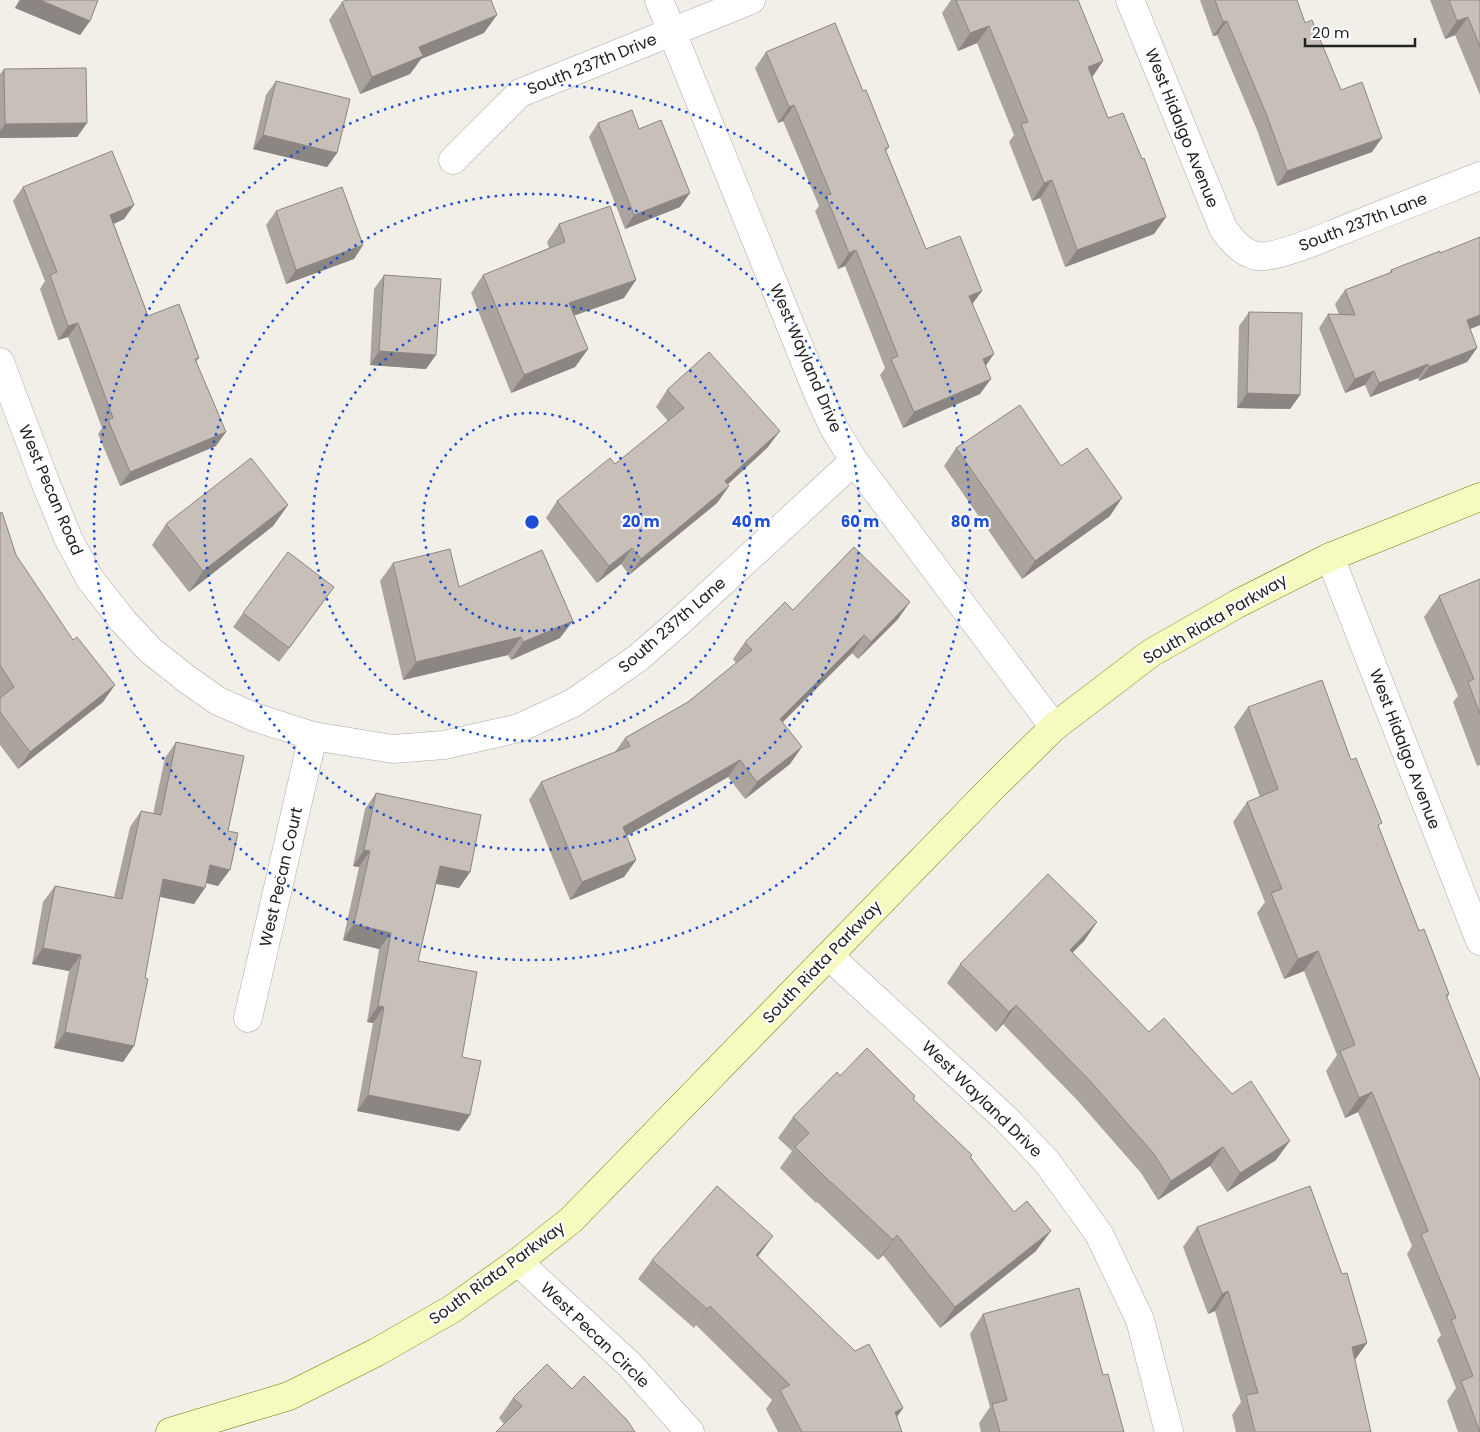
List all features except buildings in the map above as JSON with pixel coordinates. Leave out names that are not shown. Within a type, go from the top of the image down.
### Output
[{"type":"street","name":"West Wayland Drive","points":[[659,0],[819,396],[834,428],[854,461],[1054,728]]},
{"type":"street","name":"South 237th Drive","points":[[453,160],[520,93],[751,0]]},
{"type":"street","name":"West Hidalgo Avenue","points":[[1130,0],[1223,228],[1230,238],[1244,251]]},
{"type":"street","name":"South 237th Lane","points":[[1244,251],[1258,256],[1277,254],[1310,243],[1480,176]]},
{"type":"street","name":"West Pecan Road","points":[[0,362],[68,538],[90,579],[123,621],[150,650],[218,701],[254,717],[313,736]]},
{"type":"street","name":"South 237th Lane","points":[[313,736],[394,749],[444,745],[519,728],[573,703],[638,658],[854,461]]},
{"type":"street","name":"South Riata Parkway","points":[[170,1432],[290,1396],[377,1352],[452,1309],[518,1262],[571,1220],[992,788],[1054,728],[1151,653],[1238,604],[1330,557],[1480,497]]},
{"type":"street","name":"West Hidalgo Avenue","points":[[1330,557],[1480,941]]},
{"type":"street","name":"West Pecan Court","points":[[248,1018],[313,736]]},
{"type":"street","name":"West Wayland Drive","points":[[829,956],[1006,1119],[1048,1162],[1100,1234],[1140,1320],[1169,1432]]},
{"type":"street","name":"West Pecan Circle","points":[[518,1262],[630,1365],[690,1432]]}]
